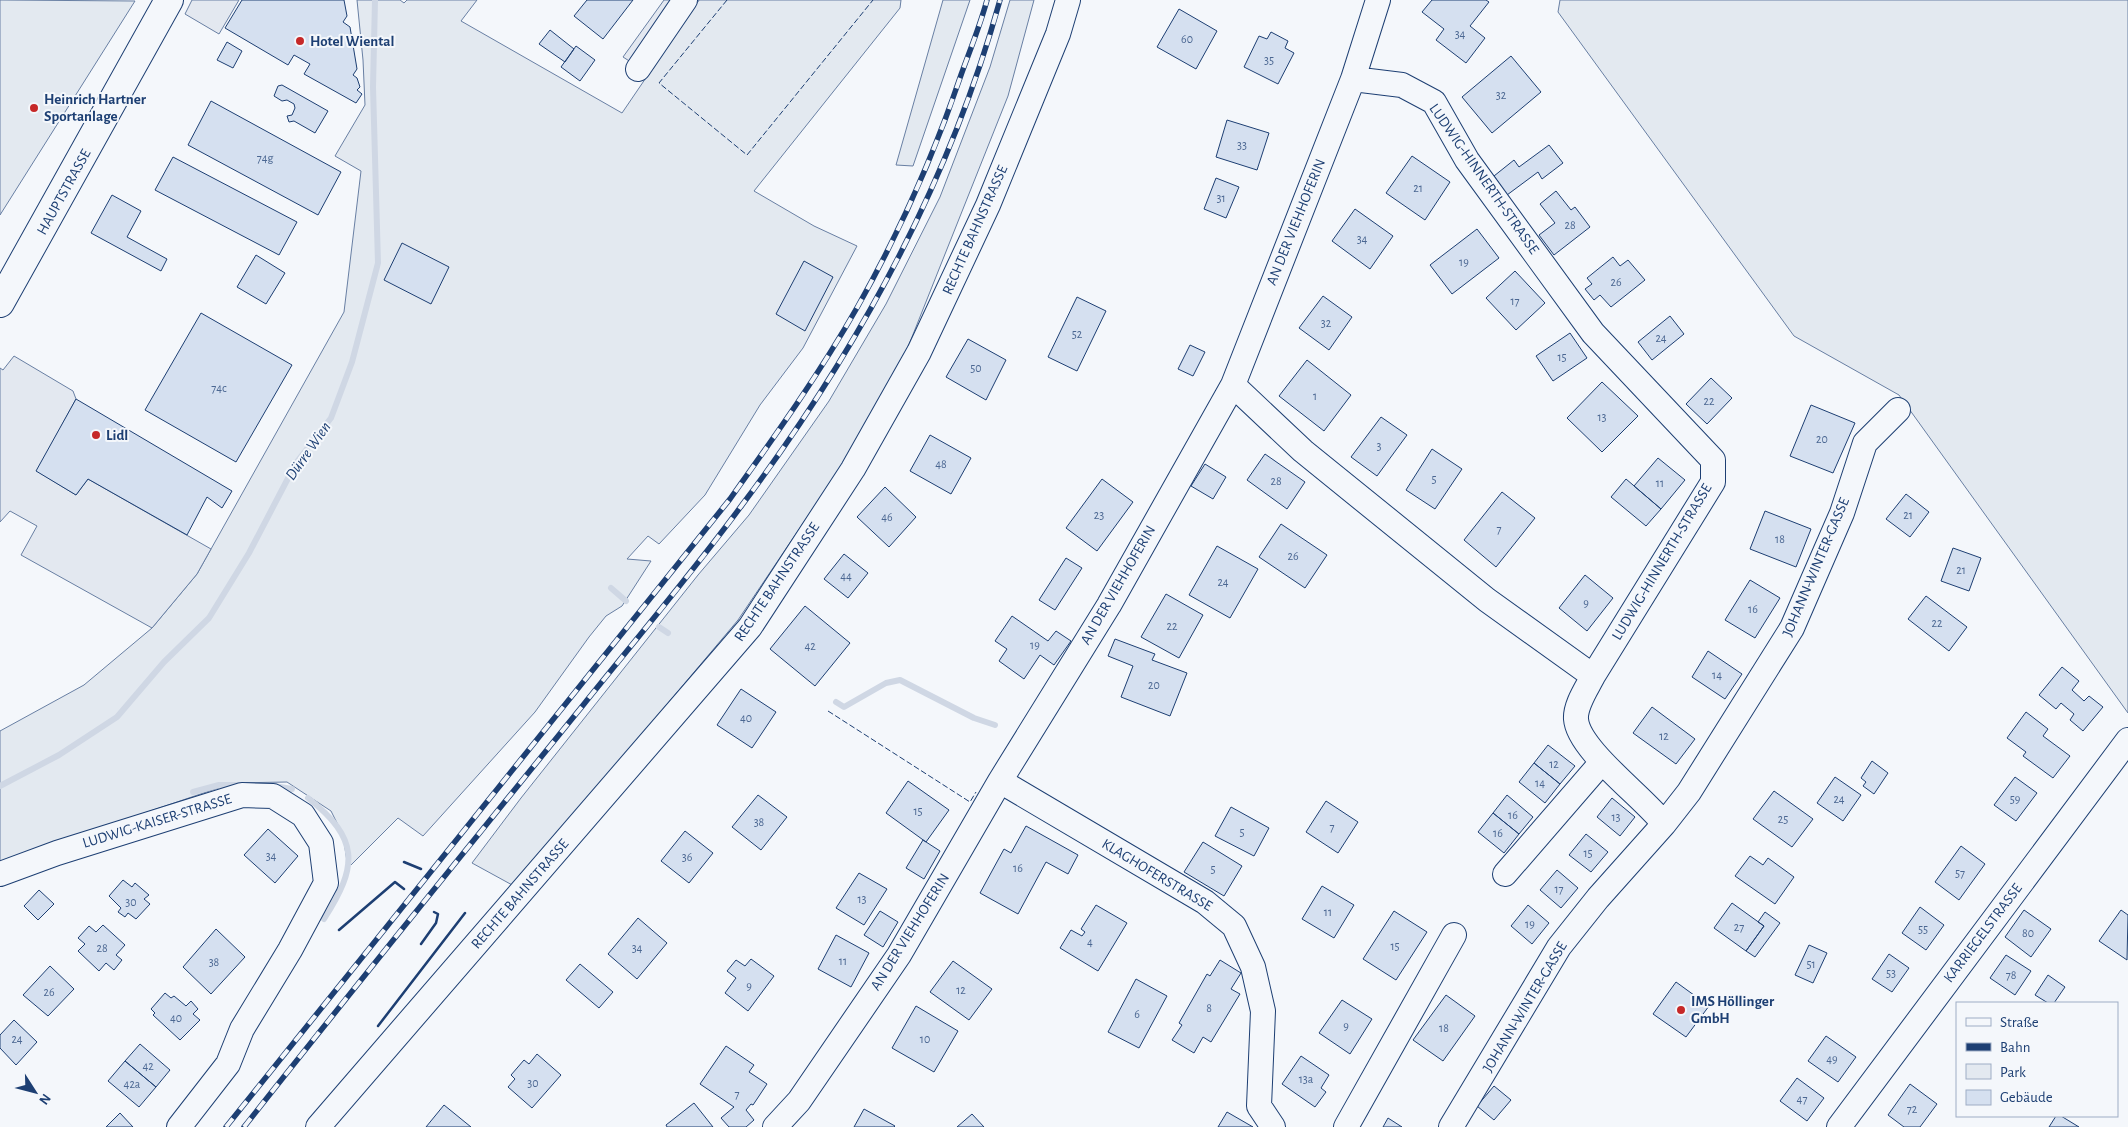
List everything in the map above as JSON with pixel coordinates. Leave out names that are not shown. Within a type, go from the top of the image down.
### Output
[{"type":"main road","name":"HAUPTSTRASSE","points":[[0,303],[169,0]]},
{"type":"street","points":[[638,69],[685,0]]},
{"type":"street","name":"RECHTE BAHNSTRASSE","points":[[318,1127],[750,628],[852,469],[919,352],[988,205],[1058,34],[1068,0]]},
{"type":"street","name":"AN DER VIEHHOFERIN","points":[[775,1127],[799,1101],[899,954],[1000,781],[1108,605],[1233,385],[1353,79],[1378,0]]},
{"type":"street","name":"LUDWIG-HINNERTH-STRASSE","points":[[1353,79],[1402,85],[1434,102],[1467,160],[1593,333],[1712,460],[1713,482],[1593,676]]},
{"type":"street","points":[[1233,385],[1303,450],[1480,594],[1593,676],[1580,702],[1576,717],[1578,730],[1602,762],[1654,811],[1664,824]]},
{"type":"street","name":"JOHANN-WINTER-GASSE","points":[[1451,1127],[1559,947],[1598,898],[1664,824],[1689,792],[1792,628],[1842,513],[1865,443],[1898,410]]},
{"type":"street","name":"KARRIEGELSTRASSE","points":[[1839,1127],[2128,740]]},
{"type":"street","points":[[1506,874],[1602,762]]},
{"type":"street","name":"KLAGHOFERSTRASSE","points":[[1000,781],[1205,902],[1234,926],[1253,967],[1263,1011],[1259,1106],[1273,1127]]},
{"type":"street","name":"LUDWIG-KAISER-STRASSE","points":[[0,874],[57,853],[242,795],[273,796],[302,815],[320,843],[326,883],[290,950],[242,1029],[235,1070],[179,1127]]},
{"type":"street","points":[[1346,1127],[1454,935]]},
{"type":"green space","name":"Heinrich Hartner Sportanlage","points":[[0,0],[135,1],[0,215]]},
{"type":"green space","points":[[357,0],[400,0],[404,3],[407,0],[477,0],[461,21],[622,113],[699,0],[901,0],[900,8],[754,191],[814,226],[857,246],[803,348],[760,405],[705,495],[659,544],[648,536],[627,559],[651,561],[622,606],[606,616],[535,712],[423,836],[398,818],[348,868],[343,835],[331,811],[287,782],[233,783],[0,862],[0,731],[84,685],[152,628],[197,574],[344,312],[361,171],[335,156],[365,105]]},
{"type":"green space","points":[[943,0],[970,0],[913,166],[896,165]]},
{"type":"green space","points":[[1010,0],[1034,0],[1008,96],[908,347],[841,467],[738,620],[514,886],[472,863],[521,798],[698,575],[749,515],[829,401],[886,304],[940,197],[990,67]]},
{"type":"green space","points":[[1560,0],[2128,0],[2128,713],[1899,395],[1794,336],[1558,12]]},
{"type":"shaded area","points":[[192,0],[239,0],[219,34],[185,14]]},
{"type":"shaded area","points":[[664,0],[699,0],[648,73],[623,57]]},
{"type":"shaded area","points":[[14,356],[73,391],[76,399],[37,471],[76,495],[88,479],[211,549],[197,574],[152,628],[21,555],[37,526],[10,511],[0,522],[0,368],[3,370]]},
{"type":"building","name":"Hotel Wiental","points":[[242,0],[344,0],[347,16],[343,22],[350,27],[357,69],[353,75],[357,78],[360,87],[357,90],[362,94],[356,103],[304,74],[310,64],[294,55],[288,65],[225,28]]},
{"type":"building","points":[[587,0],[633,0],[603,39],[574,16]]},
{"type":"building","points":[[1432,0],[1486,0],[1489,2],[1470,26],[1485,38],[1466,63],[1436,40],[1444,29],[1422,12]]},
{"type":"building","points":[[1179,9],[1217,31],[1196,69],[1157,47]]},
{"type":"building","points":[[550,30],[574,49],[565,62],[539,44]]},
{"type":"building","points":[[1271,32],[1288,41],[1285,48],[1294,53],[1278,84],[1244,67],[1259,36],[1267,39]]},
{"type":"building","points":[[227,42],[242,51],[233,68],[217,60]]},
{"type":"building","points":[[576,46],[595,60],[580,81],[561,67]]},
{"type":"building","points":[[1511,56],[1541,92],[1492,133],[1462,97]]},
{"type":"building","points":[[282,85],[328,111],[315,133],[294,121],[289,122],[287,116],[292,115],[295,108],[294,104],[287,100],[282,101],[274,96],[278,86]]},
{"type":"building","points":[[211,101],[341,172],[318,215],[188,145]]},
{"type":"building","points":[[1227,120],[1269,133],[1257,170],[1216,157]]},
{"type":"building","points":[[1549,145],[1563,163],[1542,179],[1538,172],[1507,195],[1494,176],[1514,160],[1519,167]]},
{"type":"building","points":[[1412,156],[1450,182],[1425,220],[1386,193]]},
{"type":"building","points":[[173,157],[297,222],[279,255],[155,190]]},
{"type":"building","points":[[1216,178],[1239,187],[1226,218],[1204,209]]},
{"type":"building","points":[[1556,191],[1571,210],[1575,207],[1590,227],[1554,255],[1539,235],[1555,223],[1540,204]]},
{"type":"building","points":[[112,195],[141,211],[127,237],[167,259],[161,271],[91,233]]},
{"type":"building","points":[[1355,209],[1393,236],[1370,269],[1332,241]]},
{"type":"building","points":[[1477,229],[1499,258],[1452,294],[1430,265]]},
{"type":"building","points":[[402,243],[449,267],[431,304],[384,280]]},
{"type":"building","points":[[256,255],[285,273],[266,304],[237,287]]},
{"type":"building","points":[[1613,257],[1620,266],[1628,260],[1645,280],[1611,307],[1600,295],[1594,300],[1585,289],[1592,284],[1587,278]]},
{"type":"building","points":[[804,261],[833,277],[805,331],[776,314]]},
{"type":"building","points":[[1515,271],[1545,303],[1516,330],[1486,298]]},
{"type":"building","points":[[1323,296],[1352,317],[1329,350],[1299,328]]},
{"type":"building","points":[[1077,297],[1106,311],[1077,371],[1048,357]]},
{"type":"building","points":[[201,313],[292,365],[236,462],[145,410]]},
{"type":"building","points":[[1670,316],[1684,334],[1652,360],[1638,342]]},
{"type":"building","points":[[1570,333],[1587,358],[1553,381],[1536,356]]},
{"type":"building","points":[[968,339],[1006,360],[986,400],[946,377]]},
{"type":"building","points":[[1190,345],[1205,352],[1193,376],[1178,369]]},
{"type":"building","points":[[1307,360],[1351,395],[1324,431],[1279,396]]},
{"type":"building","points":[[1711,378],[1732,398],[1707,424],[1686,404]]},
{"type":"building","points":[[1602,382],[1638,416],[1602,452],[1567,418]]},
{"type":"building","name":"Lidl","points":[[76,399],[232,491],[222,508],[207,497],[187,535],[88,479],[76,495],[36,471]]},
{"type":"building","points":[[1811,405],[1855,423],[1833,473],[1790,456]]},
{"type":"building","points":[[1381,417],[1407,435],[1377,476],[1351,457]]},
{"type":"building","points":[[930,435],[971,458],[951,494],[910,471]]},
{"type":"building","points":[[1432,449],[1462,469],[1435,509],[1406,490]]},
{"type":"building","points":[[1265,454],[1305,482],[1287,509],[1247,480]]},
{"type":"building","points":[[1658,458],[1685,480],[1661,509],[1634,486]]},
{"type":"building","points":[[1205,464],[1226,477],[1213,499],[1191,486]]},
{"type":"building","points":[[1102,479],[1133,502],[1097,551],[1066,528]]},
{"type":"building","points":[[1626,479],[1661,509],[1646,526],[1611,497]]},
{"type":"building","points":[[885,487],[916,517],[889,547],[857,517]]},
{"type":"building","points":[[1502,492],[1535,518],[1496,567],[1464,540]]},
{"type":"building","points":[[1906,494],[1929,512],[1910,537],[1886,519]]},
{"type":"building","points":[[1765,511],[1811,529],[1796,567],[1750,549]]},
{"type":"building","points":[[1281,524],[1327,555],[1305,588],[1259,557]]},
{"type":"building","points":[[1217,546],[1258,569],[1230,618],[1189,595]]},
{"type":"building","points":[[1953,548],[1981,558],[1969,591],[1941,581]]},
{"type":"building","points":[[844,554],[868,573],[848,598],[824,579]]},
{"type":"building","points":[[1066,558],[1082,568],[1055,610],[1039,600]]},
{"type":"building","points":[[1585,575],[1613,598],[1587,631],[1559,608]]},
{"type":"building","points":[[1750,580],[1780,598],[1755,638],[1725,620]]},
{"type":"building","points":[[1166,594],[1203,615],[1179,658],[1141,637]]},
{"type":"building","points":[[1926,596],[1967,627],[1949,651],[1908,619]]},
{"type":"building","points":[[805,606],[850,643],[815,686],[770,649]]},
{"type":"building","points":[[1012,616],[1048,641],[1056,631],[1071,641],[1054,665],[1040,655],[1024,679],[999,661],[1007,649],[995,641]]},
{"type":"building","points":[[1115,639],[1155,654],[1152,660],[1187,673],[1170,716],[1121,697],[1133,666],[1108,656]]},
{"type":"building","points":[[1708,651],[1742,674],[1725,699],[1692,677]]},
{"type":"building","points":[[2062,667],[2079,681],[2072,690],[2084,701],[2089,696],[2103,707],[2083,731],[2070,720],[2074,714],[2061,703],[2056,709],[2039,695]]},
{"type":"building","points":[[741,689],[776,712],[752,748],[717,725]]},
{"type":"building","points":[[1652,707],[1695,739],[1676,764],[1633,733]]},
{"type":"building","points":[[2026,712],[2048,729],[2043,736],[2070,756],[2053,778],[2023,756],[2026,752],[2007,738]]},
{"type":"building","points":[[1548,745],[1575,766],[1560,784],[1534,763]]},
{"type":"building","points":[[1872,761],[1888,773],[1874,794],[1863,786],[1866,782],[1861,778]]},
{"type":"building","points":[[1534,763],[1560,784],[1545,803],[1519,782]]},
{"type":"building","points":[[1835,777],[1861,795],[1843,821],[1817,803]]},
{"type":"building","points":[[2015,777],[2037,793],[2016,821],[1994,805]]},
{"type":"building","points":[[908,781],[949,810],[926,842],[886,813]]},
{"type":"building","points":[[1774,791],[1813,819],[1792,847],[1753,819]]},
{"type":"building","points":[[758,795],[787,817],[761,850],[732,827]]},
{"type":"building","points":[[1507,795],[1533,817],[1519,834],[1493,813]]},
{"type":"building","points":[[1612,798],[1635,817],[1620,836],[1597,817]]},
{"type":"building","points":[[1326,801],[1358,822],[1338,853],[1306,832]]},
{"type":"building","points":[[1231,807],[1269,828],[1254,856],[1215,836]]},
{"type":"building","points":[[1493,813],[1519,834],[1504,853],[1478,832]]},
{"type":"building","points":[[1026,826],[1078,855],[1068,874],[1046,862],[1018,914],[980,893],[1004,849],[1011,853]]},
{"type":"building","points":[[268,829],[298,856],[275,883],[244,855]]},
{"type":"building","points":[[685,831],[713,853],[689,883],[661,861]]},
{"type":"building","points":[[1586,834],[1608,852],[1591,872],[1569,855]]},
{"type":"building","points":[[923,840],[940,851],[924,879],[906,868]]},
{"type":"building","points":[[1203,842],[1242,866],[1224,896],[1184,872]]},
{"type":"building","points":[[1961,846],[1985,864],[1959,900],[1935,882]]},
{"type":"building","points":[[1750,856],[1763,865],[1768,858],[1794,877],[1775,904],[1735,876]]},
{"type":"building","points":[[1557,870],[1578,888],[1561,908],[1540,890]]},
{"type":"building","points":[[859,873],[887,889],[864,925],[836,908]]},
{"type":"building","points":[[123,880],[132,887],[135,883],[149,895],[144,899],[150,904],[136,919],[128,913],[125,917],[118,912],[121,908],[109,896]]},
{"type":"building","points":[[1322,886],[1354,905],[1334,938],[1302,919]]},
{"type":"building","points":[[39,890],[54,904],[38,920],[24,906]]},
{"type":"building","points":[[1732,903],[1764,926],[1746,951],[1714,928]]},
{"type":"building","points":[[1096,905],[1127,923],[1098,971],[1060,948],[1071,930],[1082,936],[1085,932],[1081,929]]},
{"type":"building","points":[[1528,905],[1549,923],[1532,944],[1511,926]]},
{"type":"building","points":[[1920,907],[1944,925],[1926,950],[1902,933]]},
{"type":"building","points":[[2024,910],[2051,929],[2031,957],[2005,937]]},
{"type":"building","points":[[2121,910],[2128,915],[2127,960],[2099,941]]},
{"type":"building","points":[[880,911],[898,922],[883,947],[864,935]]},
{"type":"building","points":[[1394,911],[1427,932],[1396,980],[1363,959]]},
{"type":"building","points":[[1765,912],[1780,923],[1755,957],[1746,951],[1764,926],[1758,922]]},
{"type":"building","points":[[638,918],[667,943],[637,979],[608,954]]},
{"type":"building","points":[[103,925],[125,945],[116,955],[122,960],[114,970],[106,963],[99,971],[78,951],[85,944],[78,938],[89,926],[96,932]]},
{"type":"building","points":[[216,929],[245,957],[211,994],[183,967]]},
{"type":"building","points":[[836,935],[869,953],[851,987],[818,969]]},
{"type":"building","points":[[1809,945],[1827,953],[1813,983],[1795,975]]},
{"type":"building","points":[[1889,954],[1909,968],[1892,992],[1872,979]]},
{"type":"building","points":[[2006,955],[2031,971],[2015,995],[1990,978]]},
{"type":"building","points":[[751,959],[774,976],[748,1011],[725,993],[736,978],[727,971],[736,960],[745,966]]},
{"type":"building","points":[[1220,960],[1241,973],[1231,989],[1240,994],[1211,1042],[1203,1037],[1194,1053],[1172,1040],[1182,1025],[1179,1023],[1207,974],[1210,976]]},
{"type":"building","points":[[953,961],[992,989],[969,1020],[930,992]]},
{"type":"building","points":[[580,964],[613,992],[599,1008],[566,980]]},
{"type":"building","points":[[50,966],[74,989],[48,1016],[23,995]]},
{"type":"building","points":[[2048,975],[2065,987],[2055,1002],[2046,1002],[2035,995]]},
{"type":"building","points":[[1136,979],[1167,996],[1139,1048],[1108,1032]]},
{"type":"building","name":"IMS Höllinger GmbH","points":[[1676,982],[1709,1006],[1686,1037],[1653,1014]]},
{"type":"building","points":[[165,993],[171,998],[174,996],[186,1006],[191,1001],[198,1009],[193,1014],[200,1020],[180,1040],[153,1015],[155,1013],[151,1009]]},
{"type":"building","points":[[1446,995],[1475,1016],[1443,1061],[1413,1040]]},
{"type":"building","points":[[1342,1000],[1372,1019],[1350,1054],[1319,1033]]},
{"type":"building","points":[[916,1006],[958,1031],[934,1072],[892,1048]]},
{"type":"building","points":[[14,1020],[37,1042],[16,1065],[0,1048],[0,1035]]},
{"type":"building","points":[[1826,1036],[1856,1057],[1838,1082],[1808,1061]]},
{"type":"building","points":[[140,1044],[170,1070],[156,1087],[125,1061]]},
{"type":"building","points":[[726,1046],[754,1065],[749,1072],[767,1084],[753,1105],[751,1104],[746,1110],[754,1120],[746,1127],[729,1127],[721,1118],[734,1107],[700,1084]]},
{"type":"building","points":[[537,1054],[561,1075],[532,1108],[508,1087],[515,1079],[511,1075],[524,1060],[529,1064]]},
{"type":"building","points":[[1301,1056],[1329,1075],[1321,1088],[1326,1092],[1315,1107],[1282,1084]]},
{"type":"building","points":[[125,1061],[156,1087],[139,1107],[108,1081]]},
{"type":"building","points":[[1797,1078],[1824,1098],[1807,1121],[1780,1101]]},
{"type":"building","points":[[1910,1084],[1937,1104],[1920,1127],[1904,1127],[1888,1115]]},
{"type":"building","points":[[1494,1086],[1511,1100],[1494,1120],[1477,1106]]},
{"type":"building","points":[[694,1103],[713,1127],[667,1127],[666,1125]]},
{"type":"building","points":[[444,1105],[471,1127],[426,1127]]},
{"type":"building","points":[[864,1109],[895,1126],[854,1127]]},
{"type":"building","points":[[1227,1112],[1253,1127],[1218,1127]]},
{"type":"building","points":[[120,1113],[133,1127],[106,1127]]},
{"type":"building","points":[[972,1114],[984,1127],[957,1127]]},
{"type":"building","points":[[2055,1117],[2063,1117],[2079,1127],[2049,1127]]},
{"type":"building","points":[[1388,1118],[1402,1127],[1383,1127]]},
{"type":"waterway","name":"Dürre Wien","points":[[0,786],[59,755],[117,717],[164,662],[209,618],[249,553],[296,463],[331,418],[352,362],[378,263],[373,87],[375,0]]},
{"type":"waterway","points":[[611,588],[626,601]]},
{"type":"waterway","points":[[659,627],[668,633]]},
{"type":"waterway","points":[[836,702],[844,707],[886,683],[900,680],[974,718],[995,725]]},
{"type":"waterway","points":[[193,792],[219,785],[244,785]]},
{"type":"waterway","points":[[274,786],[292,789]]},
{"type":"waterway","points":[[308,798],[337,827],[345,840],[348,854],[348,868],[343,884],[324,919]]},
{"type":"railway","points":[[226,1127],[730,499],[797,404],[858,306],[888,250],[939,135],[987,0]]},
{"type":"railway","points":[[244,1127],[684,580],[784,447],[860,327],[895,264],[926,201],[954,135],[979,68],[1000,0]]},
{"type":"fence","points":[[727,0],[659,83],[747,155],[873,0]]},
{"type":"fence","points":[[828,711],[970,802],[976,792]]},
{"type":"wall","points":[[404,862],[421,869]]},
{"type":"wall","points":[[339,930],[395,882],[404,889]]},
{"type":"wall","points":[[421,944],[436,923],[438,914],[434,912]]},
{"type":"wall","points":[[378,1026],[465,913]]},
{"type":"place","name":"Hotel Wiental","points":[[300,41]]},
{"type":"place","name":"Heinrich Hartner Sportanlage","points":[[34,108]]},
{"type":"place","name":"Lidl","points":[[96,435]]},
{"type":"place","name":"IMS Höllinger GmbH","points":[[1681,1010]]}]
